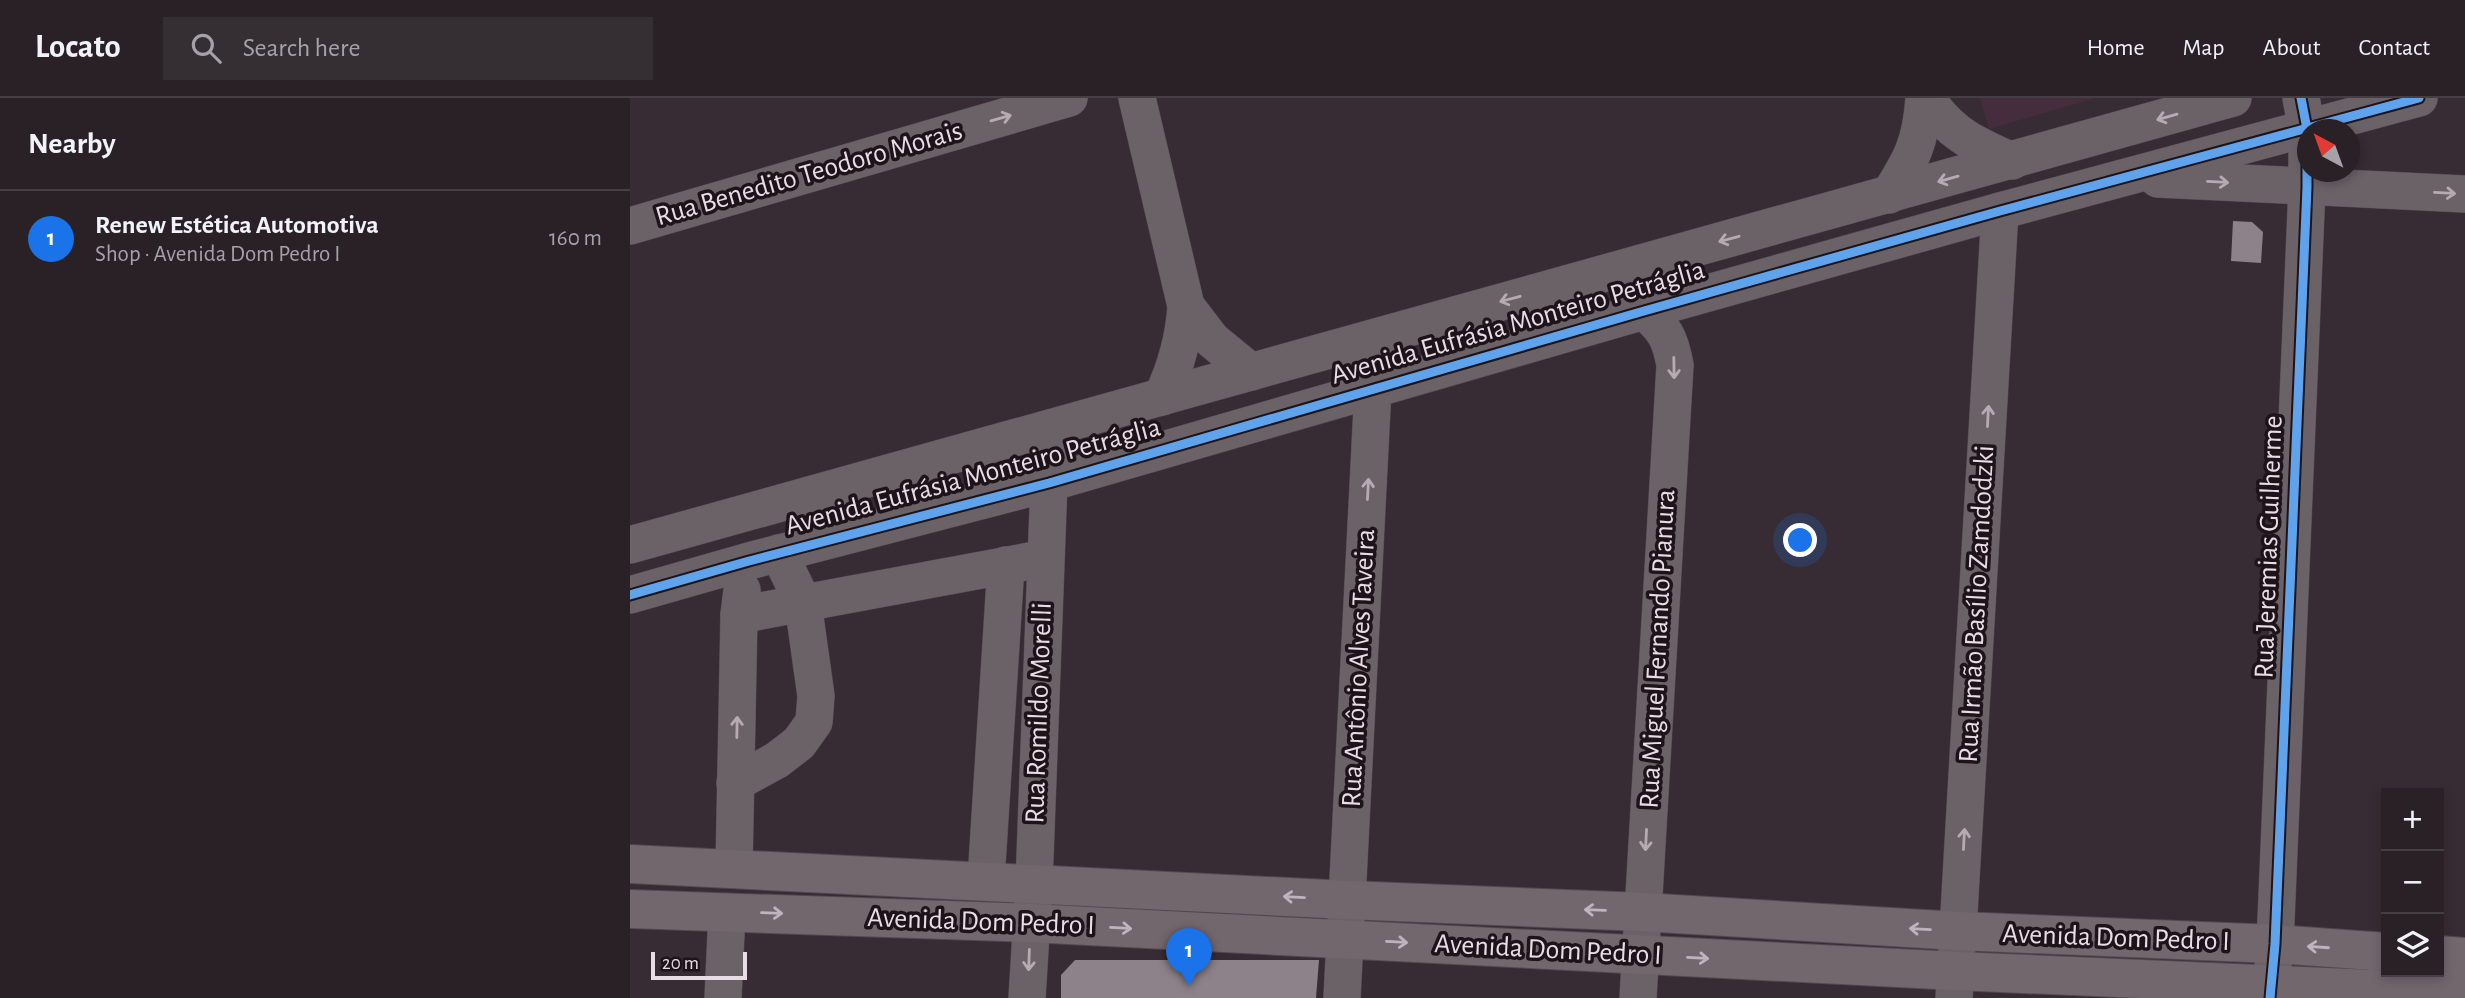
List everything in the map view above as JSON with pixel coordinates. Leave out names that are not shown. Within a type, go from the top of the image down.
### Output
[{"type":"main road","name":"Avenida Dom Pedro I","points":[[630,864],[2381,951]]},
{"type":"main road","name":"Avenida Dom Pedro I","points":[[630,909],[1030,923],[1640,955],[1955,985],[2465,993]]},
{"type":"main road","points":[[2444,955],[2465,957]]},
{"type":"street","name":"Rua Benedito Teodoro Morais","points":[[630,226],[1069,98]]},
{"type":"street","points":[[1137,98],[1186,306],[1184,335],[1162,397]]},
{"type":"street","points":[[1925,98],[1940,118],[1958,135],[2012,161]]},
{"type":"street","points":[[1889,195],[1916,150],[1923,125],[1925,98]]},
{"type":"street","name":"Avenida Eufrásia Monteiro Petráglia","points":[[630,545],[2233,98]]},
{"type":"street","name":"Avenida Eufrásia Monteiro Petráglia","points":[[630,595],[764,557],[1049,483],[1644,311],[2126,177],[2304,113],[2419,98]]},
{"type":"street","name":"Rua Jeremias Guilherme","points":[[2270,991],[2275,944],[2307,187],[2304,113]]},
{"type":"street","points":[[2126,177],[2465,194]]},
{"type":"street","name":"Rua Irmão Basílio Zamdodzki","points":[[1955,985],[2000,211]]},
{"type":"street","points":[[1186,306],[1212,340],[1251,372]]},
{"type":"street","name":"Rua Miguel Fernando Pianura","points":[[1638,998],[1675,365],[1671,341],[1660,324],[1644,311]]},
{"type":"street","name":"Rua Antônio Alves Taveira","points":[[1342,998],[1373,388],[1363,340]]},
{"type":"street","name":"Rua Romildo Morelli","points":[[1027,998],[1034,884],[1051,428]]},
{"type":"street","points":[[734,869],[735,783],[739,615],[742,585],[764,557],[803,603],[817,696],[814,722],[799,743],[777,760],[735,783]]},
{"type":"street","points":[[739,615],[1045,559]]},
{"type":"street","points":[[986,880],[1006,565]]},
{"type":"street","points":[[723,998],[727,912]]},
{"type":"shaded area","points":[[1980,98],[2096,98],[1989,129]]},
{"type":"building","points":[[2233,221],[2252,222],[2263,232],[2261,263],[2231,261]]},
{"type":"building","points":[[1075,960],[1319,960],[1316,998],[1061,998],[1061,975]]},
{"type":"cycle path","points":[[2270,998],[2275,944],[2307,187],[2307,129],[2301,98]]},
{"type":"cycle path","points":[[630,595],[749,561],[1049,483],[1644,311],[2419,98]]},
{"type":"place","name":"Renew Estética Automotiva","points":[[1189,986]]}]
